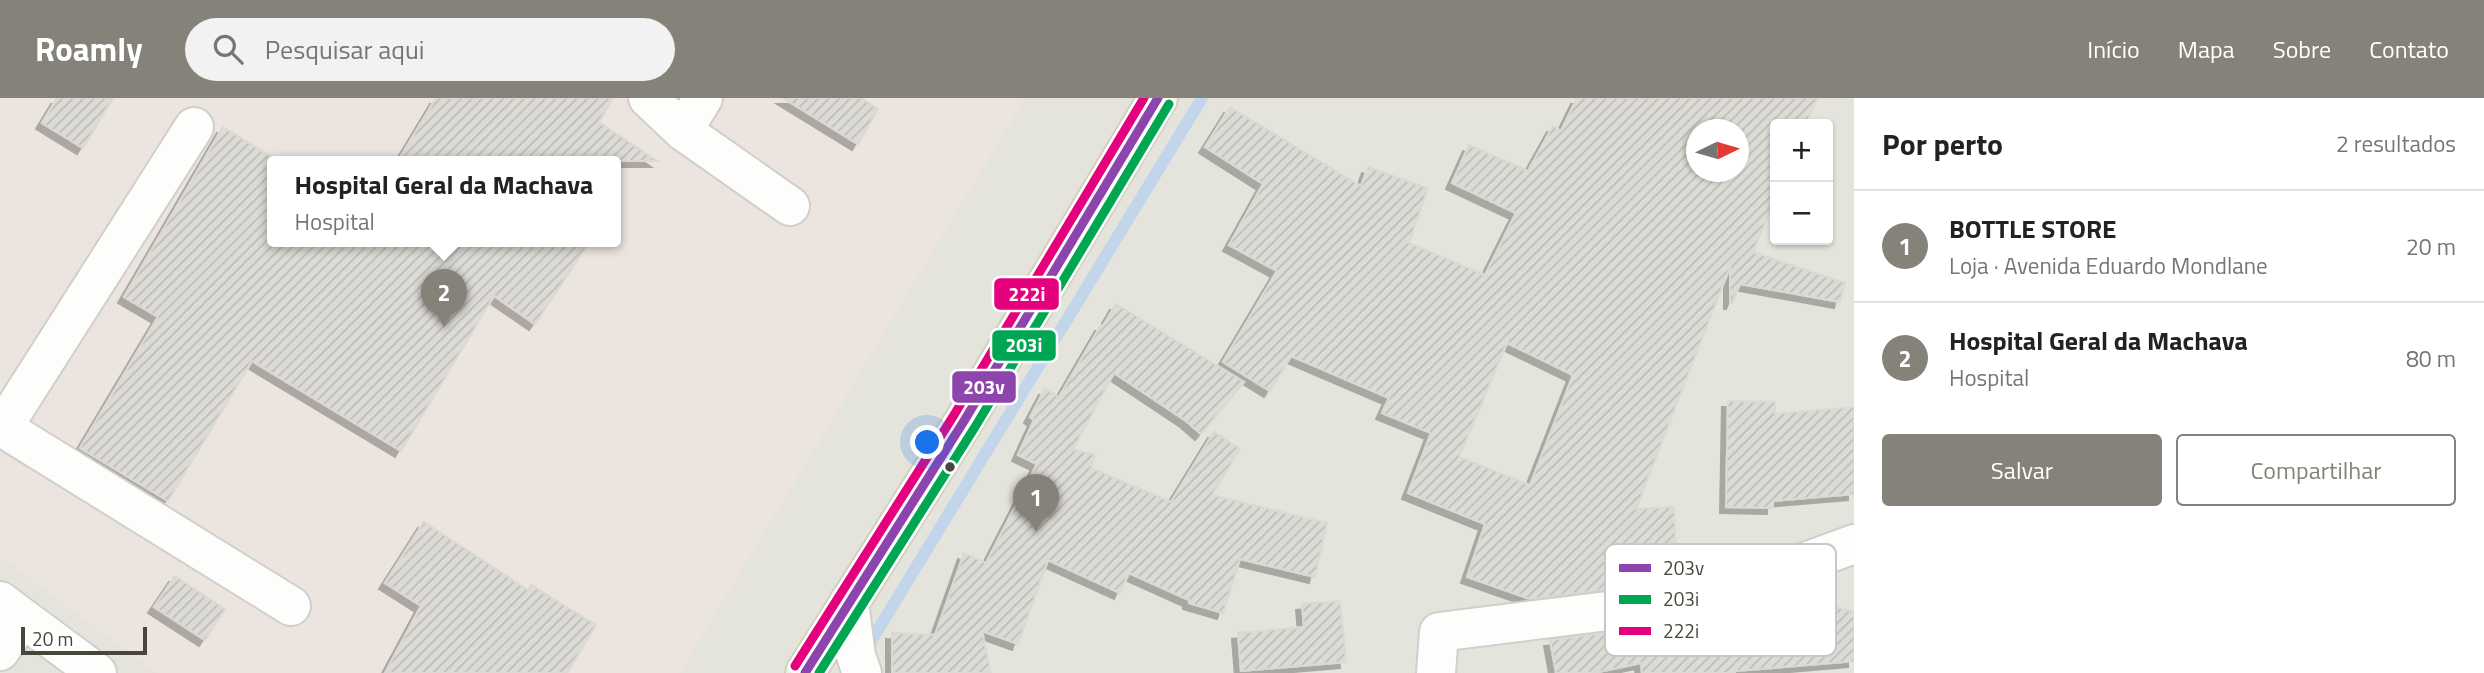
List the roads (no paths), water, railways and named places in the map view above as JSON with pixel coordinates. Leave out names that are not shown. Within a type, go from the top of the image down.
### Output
[{"type":"main road","points":[[805,673],[964,421],[1158,98]]},
{"type":"street","points":[[648,98],[683,131],[790,206]]},
{"type":"street","points":[[683,131],[703,98]]},
{"type":"street","points":[[194,127],[1,427],[291,606]]},
{"type":"street","points":[[1836,551],[1854,544]]},
{"type":"street","points":[[849,602],[856,656],[862,673]]},
{"type":"street","points":[[0,651],[11,610],[97,673]]},
{"type":"street","points":[[1436,673],[1439,632],[1605,611]]},
{"type":"waterway","points":[[865,651],[1202,98]]},
{"type":"place","name":"Hospital Geral da Machava","points":[[444,327]]},
{"type":"place","name":"BOTTLE STORE","points":[[1036,532]]}]
